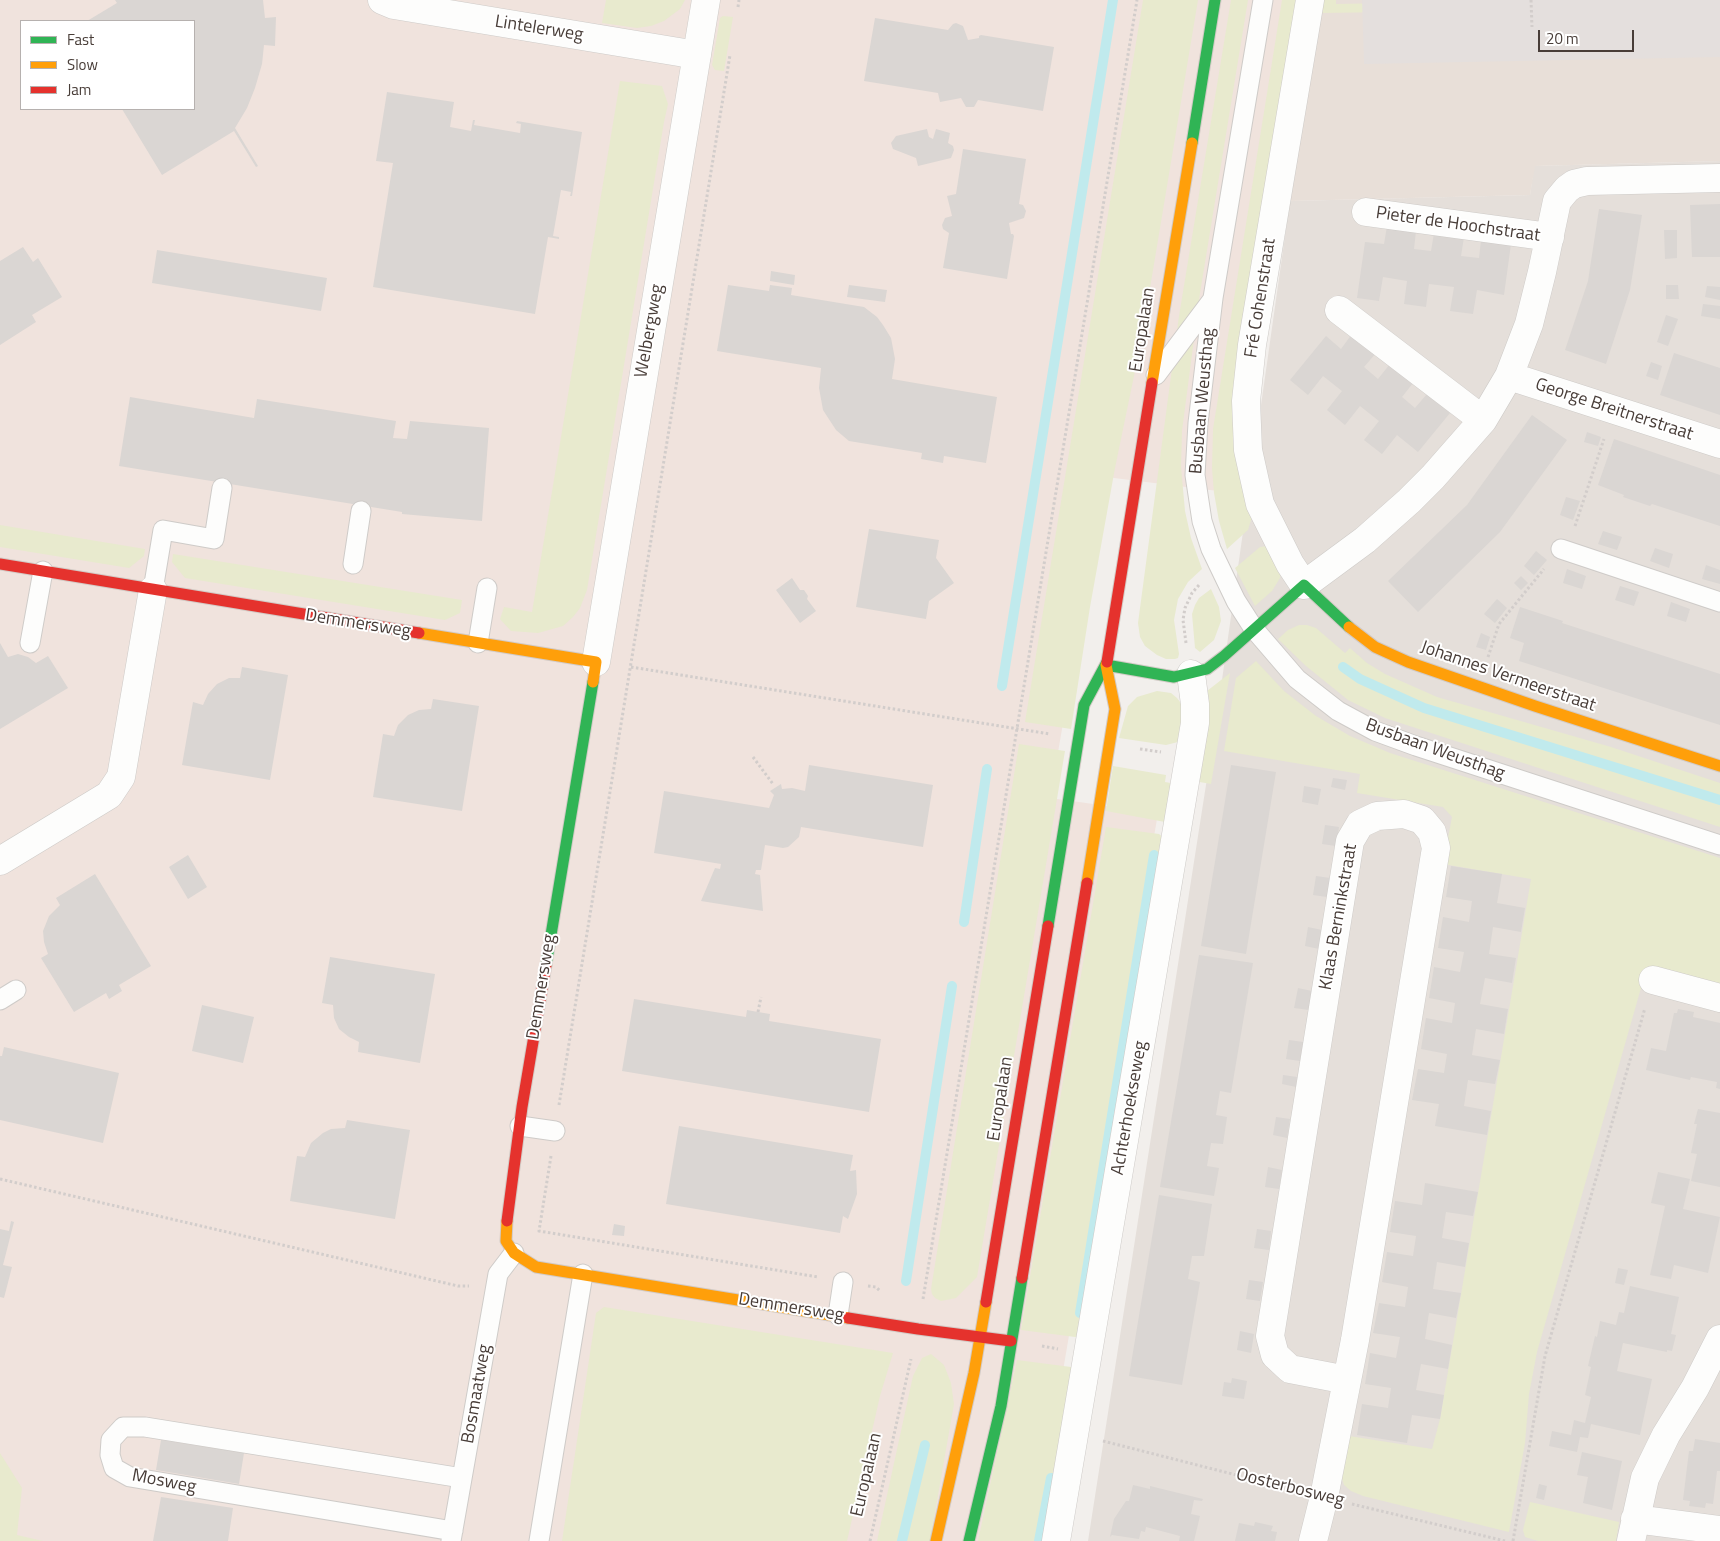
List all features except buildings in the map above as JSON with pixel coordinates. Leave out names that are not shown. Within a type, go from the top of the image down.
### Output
[{"type":"street","name":"Lintelerweg","points":[[382,0],[394,5],[697,55]]},
{"type":"street","name":"Welbergweg","points":[[596,662],[706,0]]},
{"type":"street","name":"Europalaan","points":[[936,1541],[974,1373],[1084,704],[1106,665],[1215,0]]},
{"type":"street","name":"Fré Cohenstraat","points":[[1304,585],[1290,564],[1260,504],[1248,450],[1246,401],[1252,345],[1310,0]]},
{"type":"street","name":"Pieter de Hoochstraat","points":[[1304,585],[1365,540],[1409,501],[1433,477],[1482,420],[1509,376],[1529,324],[1557,201],[1567,189],[1574,184],[1587,181],[1720,178]]},
{"type":"street","name":"Pieter de Hoochstraat","points":[[1366,212],[1550,238]]},
{"type":"street","points":[[1339,310],[1482,420]]},
{"type":"street","name":"George Breitnerstraat","points":[[1509,376],[1720,444]]},
{"type":"street","name":"Demmersweg","points":[[0,564],[596,662],[506,1216],[506,1241],[514,1253],[536,1267],[918,1329],[1011,1341]]},
{"type":"street","points":[[1106,665],[1174,677],[1207,669],[1304,585]]},
{"type":"street","name":"Johannes Vermeerstraat","points":[[1304,585],[1346,625],[1375,647],[1408,662],[1535,706],[1720,766]]},
{"type":"street","points":[[0,861],[109,795],[121,777],[153,590]]},
{"type":"street","name":"Europalaan","points":[[969,1541],[1001,1406],[1115,709],[1106,665]]},
{"type":"street","name":"Achterhoekseweg","points":[[1056,1541],[1196,715],[1191,674]]},
{"type":"street","name":"Klaas Berninkstraat","points":[[1314,1541],[1355,1340],[1436,848],[1432,832],[1422,820],[1404,814],[1377,816],[1360,824],[1350,841],[1270,1336],[1275,1355],[1290,1369],[1346,1380]]},
{"type":"street","points":[[1653,980],[1720,998]]},
{"type":"street","points":[[1720,1339],[1695,1388],[1666,1434],[1645,1478],[1633,1530],[1720,1530]]},
{"type":"lane","name":"Busbaan Weusthag","points":[[1263,0],[1214,298],[1198,424],[1195,475],[1202,521],[1210,548],[1236,601],[1254,629],[1297,679],[1338,711],[1375,731],[1720,845]]},
{"type":"lane","points":[[1152,381],[1214,298]]},
{"type":"lane","points":[[153,590],[163,530],[214,539],[222,488]]},
{"type":"lane","points":[[352,564],[361,510]]},
{"type":"lane","points":[[1561,549],[1720,602]]},
{"type":"lane","points":[[30,642],[43,572]]},
{"type":"lane","points":[[478,643],[487,588]]},
{"type":"lane","points":[[520,1126],[555,1131]]},
{"type":"lane","name":"Bosmaatweg","points":[[452,1536],[498,1274],[514,1253]]},
{"type":"lane","points":[[539,1541],[583,1274]]},
{"type":"lane","points":[[838,1315],[843,1282]]},
{"type":"lane","name":"Mosweg","points":[[452,1536],[130,1477],[114,1468],[110,1455],[111,1440],[123,1426],[145,1427],[462,1478]]},
{"type":"path","points":[[738,9],[739,0]]},
{"type":"path","name":"Europalaan","points":[[870,1541],[918,1329],[1137,0]]},
{"type":"path","points":[[1531,0],[1532,27]]},
{"type":"path","points":[[732,47],[539,1231],[876,1287],[883,1294]]},
{"type":"path","points":[[596,662],[1078,739]]},
{"type":"path","points":[[1109,744],[1189,756]]},
{"type":"path","points":[[753,757],[773,784]]},
{"type":"path","points":[[1513,1541],[1545,1356],[1653,980]]},
{"type":"path","points":[[758,1012],[761,997]]},
{"type":"path","points":[[0,1179],[458,1286],[497,1284]]},
{"type":"path","points":[[1011,1341],[1088,1354]]},
{"type":"path","name":"Oosterbosweg","points":[[1075,1434],[1505,1541]]},
{"type":"shaded area","points":[[0,0],[1322,0],[1218,491],[1106,477],[1050,798],[1158,813],[1034,1541],[0,1541]]},
{"type":"shaded area","points":[[1322,0],[1720,0],[1720,161],[1535,166],[1530,195],[1290,201]]},
{"type":"shaded area","points":[[1362,0],[1720,0],[1720,57],[1364,64]]},
{"type":"shaded area","points":[[1720,161],[1720,1541],[1088,1541],[1218,708],[1290,201],[1530,195],[1534,166]]},
{"type":"green space","points":[[606,0],[685,0],[680,9],[664,21],[651,26],[637,28],[602,23]]},
{"type":"green space","points":[[1143,0],[1198,0],[1141,342],[1115,468],[1090,607],[1071,729],[1025,722]]},
{"type":"green space","points":[[1231,0],[1248,0],[1200,293],[1182,431],[1181,467],[1185,511],[1191,538],[1202,569],[1188,582],[1178,599],[1174,620],[1179,654],[1178,658],[1166,659],[1145,646],[1140,637],[1138,623],[1179,316]]},
{"type":"green space","points":[[1282,0],[1300,0],[1241,357],[1252,517],[1248,530],[1227,549],[1214,493],[1212,468],[1213,429]]},
{"type":"green space","points":[[1322,0],[1336,0],[1336,4],[1392,3],[1392,12],[1320,13]]},
{"type":"green space","points":[[723,16],[733,17],[724,71],[715,70],[712,65],[720,18]]},
{"type":"green space","points":[[620,81],[662,86],[668,104],[587,590],[580,608],[563,626],[538,633],[511,631],[500,619],[504,607],[532,612]]},
{"type":"green space","points":[[0,525],[145,549],[144,556],[129,568],[0,547]]},
{"type":"green space","points":[[1267,546],[1281,571],[1280,578],[1272,591],[1255,606],[1235,568],[1260,547]]},
{"type":"green space","points":[[173,554],[462,600],[460,613],[445,620],[185,578],[172,562]]},
{"type":"green space","points":[[1211,589],[1219,607],[1221,621],[1214,640],[1200,652],[1195,648],[1192,614],[1199,598]]},
{"type":"green space","points":[[1299,625],[1316,628],[1345,653],[1350,648],[1367,663],[1385,674],[1437,697],[1611,747],[1720,783],[1720,827],[1385,718],[1348,700],[1306,666],[1278,639],[1288,630]]},
{"type":"green space","points":[[1256,661],[1284,691],[1316,716],[1350,736],[1390,753],[1720,858],[1720,987],[1643,981],[1537,1352],[1529,1394],[1525,1443],[1509,1532],[1363,1496],[1351,1491],[1344,1485],[1341,1475],[1349,1436],[1432,1449],[1440,1419],[1531,879],[1443,864],[1452,817],[1443,807],[1357,793],[1360,774],[1224,751],[1236,678]]},
{"type":"green space","points":[[1230,673],[1211,784],[1194,781],[1207,691]]},
{"type":"green space","points":[[1157,691],[1171,693],[1184,707],[1178,742],[1166,745],[1119,738],[1128,706],[1137,697]]},
{"type":"green space","points":[[1019,744],[1065,751],[977,1277],[956,1298],[941,1301],[935,1298],[931,1289]]},
{"type":"green space","points":[[1113,766],[1166,775],[1165,782],[1176,784],[1165,822],[1106,811]]},
{"type":"green space","points":[[1106,827],[1159,834],[1165,839],[1083,1338],[1021,1330]]},
{"type":"green space","points":[[604,1307],[893,1353],[880,1396],[847,1541],[562,1541],[596,1313]]},
{"type":"green space","points":[[931,1354],[944,1365],[951,1383],[954,1404],[930,1541],[877,1541],[913,1376],[922,1358]]},
{"type":"green space","points":[[1017,1360],[1071,1367],[1075,1376],[1050,1541],[978,1541]]},
{"type":"green space","points":[[0,1453],[22,1488],[17,1535],[43,1541],[0,1541]]},
{"type":"green space","points":[[1530,1502],[1619,1522],[1616,1541],[1538,1541],[1525,1537],[1523,1530]]},
{"type":"waterway","points":[[1002,686],[1113,0]]},
{"type":"waterway","points":[[1343,667],[1360,679],[1424,708],[1720,800]]},
{"type":"waterway","points":[[964,922],[987,769]]},
{"type":"waterway","points":[[1080,1313],[1154,855]]},
{"type":"waterway","points":[[906,1281],[952,986]]},
{"type":"waterway","points":[[902,1541],[925,1445]]},
{"type":"waterway","points":[[1039,1541],[1051,1478]]},
{"type":"traffic: fast","points":[[1192,143],[1215,0]]},
{"type":"traffic: fast","points":[[1106,665],[1174,677],[1207,669],[1304,585],[1349,627]]},
{"type":"traffic: fast","points":[[1048,926],[1084,705],[1107,662]]},
{"type":"traffic: fast","points":[[546,965],[593,682]]},
{"type":"traffic: fast","points":[[969,1541],[1001,1406],[1022,1278]]},
{"type":"traffic: slow","points":[[1152,383],[1192,143]]},
{"type":"traffic: slow","points":[[1349,627],[1375,647],[1408,662],[1535,706],[1720,766]]},
{"type":"traffic: slow","points":[[419,633],[596,662],[593,682]]},
{"type":"traffic: slow","points":[[1087,883],[1115,709],[1106,665]]},
{"type":"traffic: slow","points":[[507,1221],[506,1241],[514,1253],[536,1267],[848,1318]]},
{"type":"traffic: slow","points":[[936,1541],[974,1373],[986,1302]]},
{"type":"traffic: jam","points":[[1107,662],[1152,383]]},
{"type":"traffic: jam","points":[[0,564],[419,633]]},
{"type":"traffic: jam","points":[[1022,1278],[1087,883]]},
{"type":"traffic: jam","points":[[986,1302],[1048,926]]},
{"type":"traffic: jam","points":[[507,1221],[522,1107],[546,965]]},
{"type":"traffic: jam","points":[[848,1318],[1011,1341]]}]
